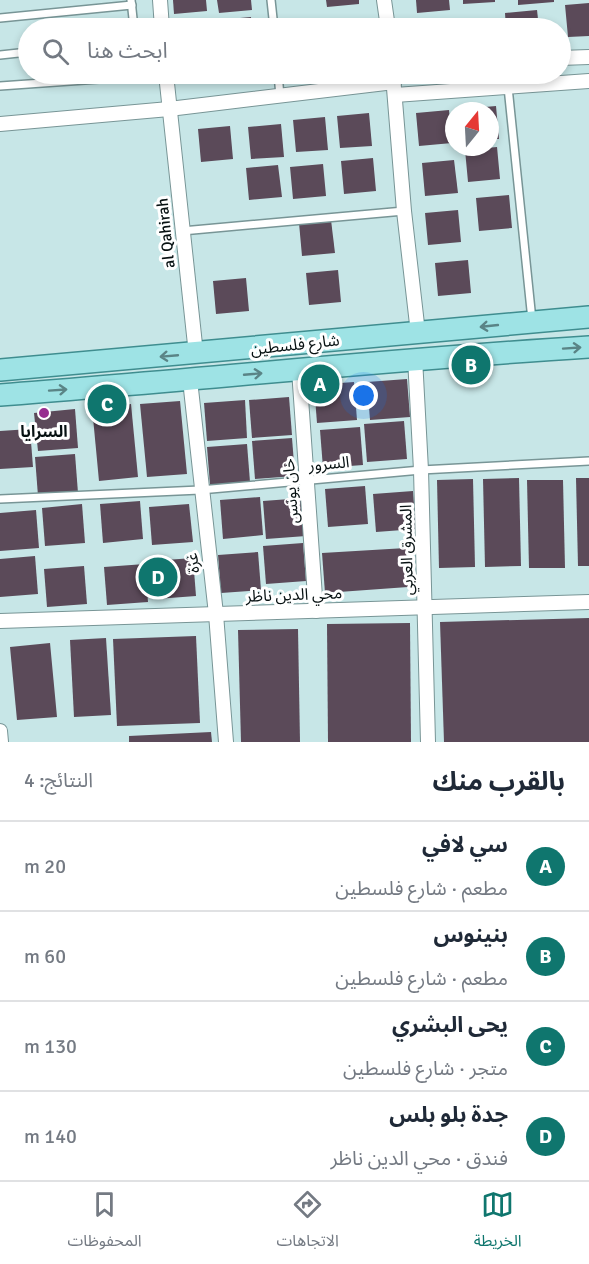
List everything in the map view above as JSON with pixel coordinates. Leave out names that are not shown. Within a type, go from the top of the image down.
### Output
[{"type":"main road","name":"شارع فلسطين","points":[[0,370],[196,354],[589,316]]},
{"type":"main road","name":"شارع فلسطين","points":[[0,395],[190,380],[415,358],[589,347]]},
{"type":"street","points":[[160,0],[161,18]]},
{"type":"street","points":[[384,0],[387,18]]},
{"type":"street","points":[[571,58],[589,57]]},
{"type":"street","points":[[571,82],[589,81]]},
{"type":"street","name":"al Qahirah","points":[[167,84],[196,354]]},
{"type":"street","points":[[0,124],[169,109],[394,84],[508,87],[548,84]]},
{"type":"street","points":[[394,84],[404,211],[418,333]]},
{"type":"street","name":"المشرق العربي","points":[[415,358],[421,470],[428,742]]},
{"type":"street","name":"خان يونس","points":[[299,370],[316,611]]},
{"type":"street","name":"غزة","points":[[190,380],[200,490],[216,614],[226,742]]},
{"type":"street","name":"محي الدين ناظر","points":[[0,621],[589,602]]},
{"type":"street","points":[[0,731],[1,742]]},
{"type":"lane","points":[[271,0],[273,18]]},
{"type":"lane","points":[[0,18],[131,3],[133,18]]},
{"type":"lane","points":[[0,54],[18,53]]},
{"type":"lane","points":[[0,86],[28,84]]},
{"type":"lane","points":[[279,84],[280,96]]},
{"type":"lane","points":[[508,87],[532,321]]},
{"type":"lane","points":[[182,231],[404,211]]},
{"type":"lane","name":"السرور","points":[[0,499],[200,490],[421,470],[589,461]]},
{"type":"building","points":[[173,0],[206,0],[207,11],[174,14]]},
{"type":"building","points":[[217,0],[251,0],[252,10],[219,13]]},
{"type":"building","points":[[326,0],[359,0],[359,4],[327,7]]},
{"type":"building","points":[[416,0],[449,0],[450,10],[417,13]]},
{"type":"building","points":[[463,0],[495,0],[495,2],[463,4]]},
{"type":"building","points":[[518,0],[554,0],[554,2],[518,5]]},
{"type":"building","points":[[589,3],[589,36],[571,37],[571,18],[566,18],[565,5]]},
{"type":"building","points":[[537,10],[538,18],[505,18],[505,13]]},
{"type":"building","points":[[445,110],[445,144],[419,146],[416,113]]},
{"type":"building","points":[[369,113],[372,146],[340,148],[337,116]]},
{"type":"building","points":[[325,117],[328,150],[296,152],[293,120]]},
{"type":"building","points":[[281,124],[284,157],[251,159],[248,127]]},
{"type":"building","points":[[230,126],[233,159],[201,162],[198,129]]},
{"type":"building","points":[[466,156],[498,156],[500,179],[468,182]]},
{"type":"building","points":[[373,158],[376,191],[344,194],[341,161]]},
{"type":"building","points":[[454,160],[458,193],[425,196],[422,163]]},
{"type":"building","points":[[323,164],[326,196],[293,199],[290,167]]},
{"type":"building","points":[[278,165],[282,197],[249,200],[246,168]]},
{"type":"building","points":[[509,195],[512,228],[479,231],[476,198]]},
{"type":"building","points":[[458,210],[461,242],[428,245],[425,213]]},
{"type":"building","points":[[331,220],[335,253],[302,256],[299,223]]},
{"type":"building","points":[[468,260],[471,293],[438,296],[435,263]]},
{"type":"building","points":[[338,270],[341,302],[309,305],[306,273]]},
{"type":"building","points":[[246,278],[249,311],[216,314],[213,281]]},
{"type":"building","points":[[407,379],[410,417],[370,420],[367,382]]},
{"type":"building","points":[[354,382],[357,420],[317,423],[314,385]]},
{"type":"building","points":[[289,397],[292,435],[252,438],[249,400]]},
{"type":"building","points":[[245,400],[247,438],[207,441],[204,403]]},
{"type":"building","points":[[180,401],[187,474],[147,477],[140,404]]},
{"type":"building","points":[[131,404],[138,477],[99,481],[92,407]]},
{"type":"building","points":[[75,409],[78,448],[38,451],[34,413]]},
{"type":"building","points":[[404,421],[407,459],[367,462],[364,424]]},
{"type":"building","points":[[360,427],[363,465],[323,468],[320,430]]},
{"type":"building","points":[[30,429],[33,467],[0,469],[0,431]]},
{"type":"building","points":[[292,438],[295,476],[255,479],[252,441]]},
{"type":"building","points":[[247,444],[250,482],[210,485],[207,447]]},
{"type":"building","points":[[75,454],[78,493],[38,496],[35,457]]},
{"type":"building","points":[[519,478],[521,566],[485,567],[483,479]]},
{"type":"building","points":[[576,478],[589,478],[589,566],[578,566]]},
{"type":"building","points":[[473,479],[475,567],[439,568],[437,480]]},
{"type":"building","points":[[527,480],[563,480],[565,568],[529,568]]},
{"type":"building","points":[[365,486],[368,524],[328,527],[325,489]]},
{"type":"building","points":[[413,491],[416,529],[376,532],[373,494]]},
{"type":"building","points":[[260,497],[263,535],[223,539],[220,500]]},
{"type":"building","points":[[303,498],[306,536],[266,539],[263,501]]},
{"type":"building","points":[[140,501],[143,539],[103,543],[100,504]]},
{"type":"building","points":[[82,504],[85,543],[45,546],[42,508]]},
{"type":"building","points":[[189,504],[193,542],[152,545],[149,507]]},
{"type":"building","points":[[36,510],[39,548],[0,551],[0,513]]},
{"type":"building","points":[[303,543],[306,581],[266,584],[263,546]]},
{"type":"building","points":[[406,548],[408,587],[325,593],[322,553]]},
{"type":"building","points":[[258,552],[261,590],[221,593],[218,555]]},
{"type":"building","points":[[35,556],[38,594],[0,597],[0,559]]},
{"type":"building","points":[[193,558],[196,596],[156,599],[152,561]]},
{"type":"building","points":[[145,564],[148,602],[107,605],[104,567]]},
{"type":"building","points":[[84,566],[87,604],[47,607],[44,569]]},
{"type":"building","points":[[589,618],[589,742],[444,742],[440,622]]},
{"type":"building","points":[[410,623],[411,742],[328,742],[327,624]]},
{"type":"building","points":[[298,629],[300,742],[241,742],[238,630]]},
{"type":"building","points":[[196,636],[200,723],[117,726],[113,639]]},
{"type":"building","points":[[106,638],[111,715],[74,717],[70,640]]},
{"type":"building","points":[[50,643],[57,717],[17,720],[10,647]]},
{"type":"building","points":[[211,732],[212,742],[129,742],[129,736]]},
{"type":"place","name":"بنينوس","points":[[471,365]]},
{"type":"place","name":"سي لافي","points":[[320,384]]},
{"type":"place","name":"يحى البشري","points":[[107,404]]},
{"type":"place","name":"السرايا","points":[[44,413]]},
{"type":"place","name":"جدة بلو بلس","points":[[158,577]]}]
